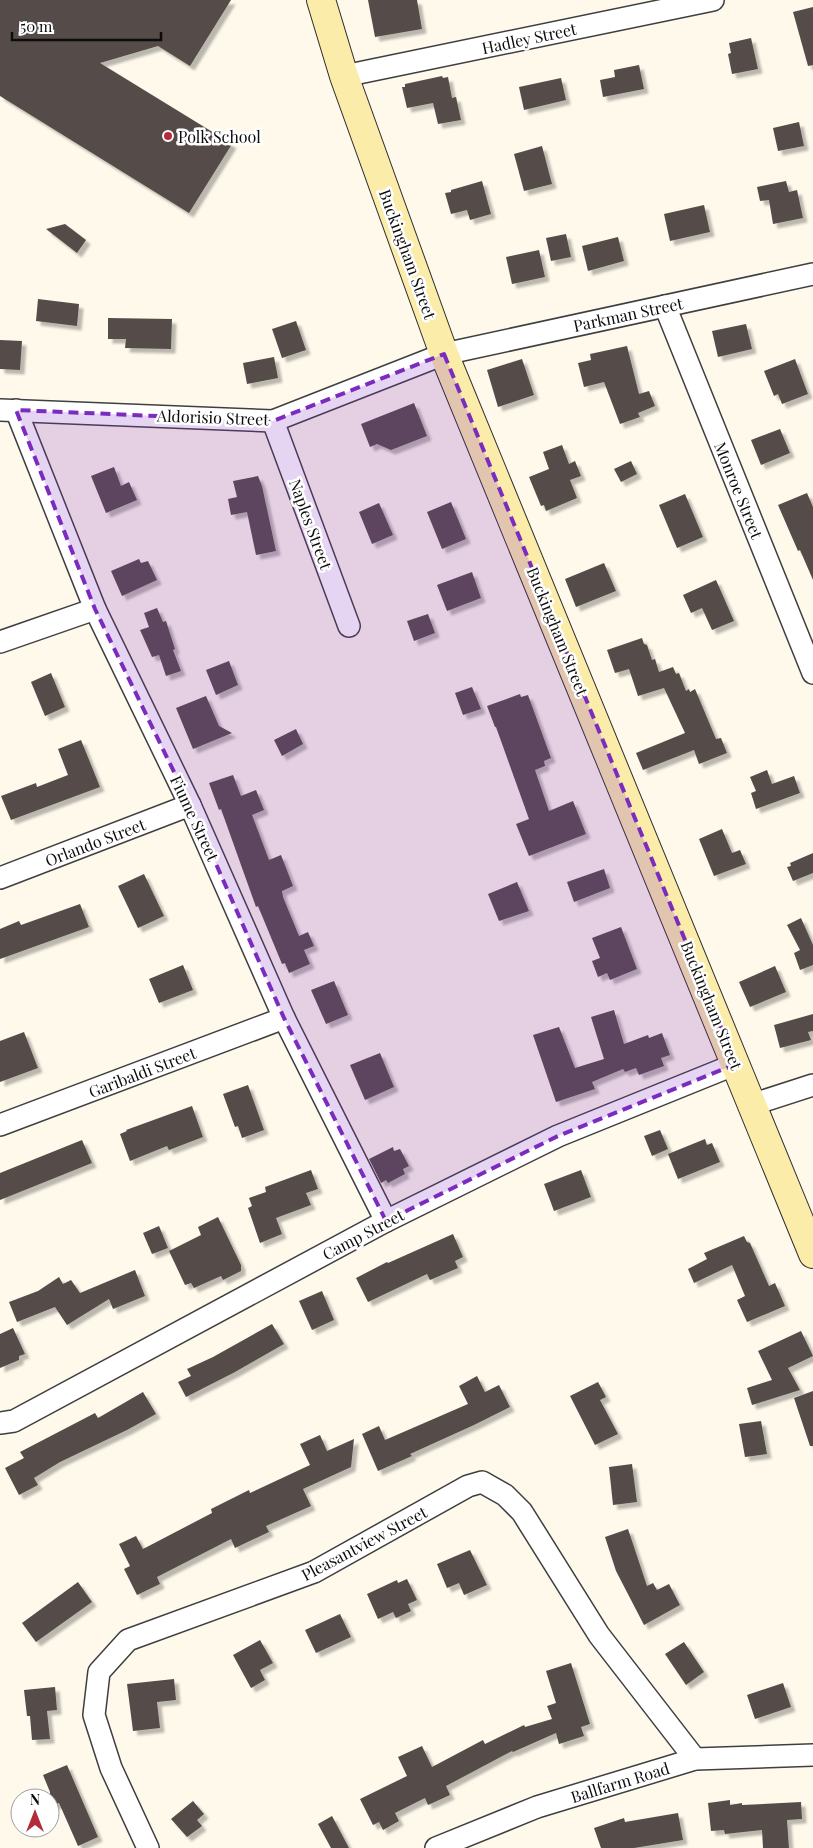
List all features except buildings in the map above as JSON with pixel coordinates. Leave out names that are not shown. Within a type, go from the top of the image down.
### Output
[{"type":"main road","name":"Buckingham Street","points":[[321,0],[344,76],[444,354],[813,1254]]},
{"type":"street","name":"Hadley Street","points":[[344,76],[713,0]]},
{"type":"street","name":"Parkman Street","points":[[444,354],[813,274]]},
{"type":"street","name":"Monroe Street","points":[[665,306],[813,673]]},
{"type":"street","name":"Aldorisio Street","points":[[8,410],[273,420],[444,354]]},
{"type":"street","name":"Fiume Street","points":[[8,410],[95,609],[190,805],[284,1018],[386,1221]]},
{"type":"street","name":"Naples Street","points":[[273,420],[349,626]]},
{"type":"street","points":[[0,642],[95,609]]},
{"type":"street","name":"Orlando Street","points":[[0,878],[190,805]]},
{"type":"street","name":"Garibaldi Street","points":[[0,1125],[284,1018]]},
{"type":"street","name":"Camp Street","points":[[0,1423],[14,1421],[386,1221],[558,1136],[736,1064]]},
{"type":"street","points":[[751,1105],[813,1086]]},
{"type":"street","name":"Pleasantview Street","points":[[148,1848],[111,1768],[94,1715],[99,1672],[122,1646],[128,1640],[314,1572],[468,1486],[482,1482],[505,1495],[522,1512],[599,1635],[695,1759]]},
{"type":"street","name":"Ballfarm Road","points":[[436,1848],[537,1807],[695,1759],[813,1755]]},
{"type":"highlighted area","points":[[444,354],[736,1064],[558,1136],[386,1221],[284,1018],[190,805],[95,609],[16,410],[273,421]]},
{"type":"place","name":"Polk School","points":[[168,136]]}]
